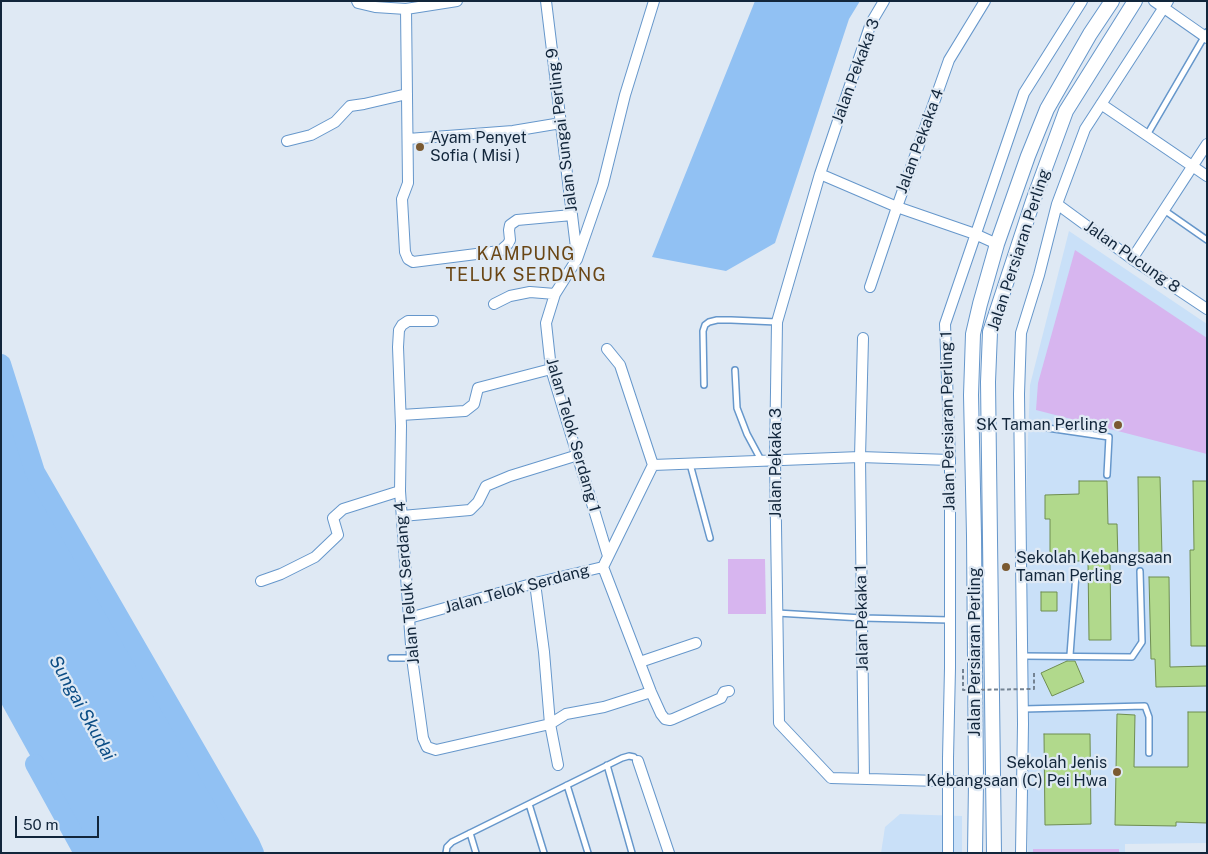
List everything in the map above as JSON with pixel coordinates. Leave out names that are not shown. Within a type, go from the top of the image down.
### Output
[{"type":"main road","name":"Jalan Persiaran Perling","points":[[975,853],[974,546],[971,395],[973,334],[997,244],[1047,109],[1090,34],[1112,1]]},
{"type":"main road","name":"Jalan Persiaran Perling","points":[[994,853],[988,382],[990,332],[1033,201],[1066,112],[1135,1]]},
{"type":"street","points":[[357,1],[358,3],[375,7],[406,9],[450,2]]},
{"type":"street","name":"Jalan Sungai Perling 9","points":[[546,1],[577,260]]},
{"type":"street","name":"Jalan Telok Serdang 1","points":[[608,556],[552,369],[546,323],[556,294],[577,260],[603,184],[625,95],[654,1]]},
{"type":"street","name":"Jalan Pekaka 3","points":[[884,1],[871,22],[820,174],[777,322],[775,460],[779,723],[831,778],[976,782]]},
{"type":"street","name":"Jalan Pekaka 4","points":[[870,287],[949,60],[985,1]]},
{"type":"street","name":"Jalan Persiaran Perling 1","points":[[948,853],[950,460],[945,324],[1024,93],[1082,1]]},
{"type":"street","points":[[1154,1],[1166,4],[1206,35]]},
{"type":"street","points":[[1021,853],[1023,656],[1019,424],[1021,333],[1058,204],[1085,130],[1166,4]]},
{"type":"street","points":[[406,9],[408,183],[402,199],[405,252],[408,259],[413,262],[500,252],[510,240],[510,225],[518,220],[572,215]]},
{"type":"street","points":[[287,141],[311,135],[335,122],[350,106],[407,94]]},
{"type":"street","points":[[1101,104],[1207,176]]},
{"type":"street","points":[[408,139],[513,131],[561,123]]},
{"type":"street","points":[[1132,259],[1207,144]]},
{"type":"street","points":[[820,174],[896,208],[975,234],[997,244]]},
{"type":"street","name":"Jalan Pucung 8","points":[[1058,204],[1132,259],[1207,309]]},
{"type":"street","points":[[494,304],[510,296],[530,292],[556,294]]},
{"type":"street","name":"Jalan Teluk Serdang 4","points":[[433,321],[408,321],[402,325],[399,330],[398,348],[401,415],[400,491],[412,658],[423,738],[427,747],[436,750],[550,724]]},
{"type":"street","name":"Jalan Pekaka 1","points":[[863,338],[860,456],[864,779]]},
{"type":"street","points":[[607,348],[620,365],[653,466],[860,456],[950,460]]},
{"type":"street","points":[[401,415],[465,411],[474,404],[478,388],[552,369]]},
{"type":"street","points":[[402,516],[470,510],[478,502],[486,486],[510,476],[578,455]]},
{"type":"street","name":"Jalan Telok Serdang","points":[[409,618],[535,583],[603,567],[653,466]]},
{"type":"street","points":[[261,581],[281,574],[315,557],[338,535],[333,518],[343,509],[400,491]]},
{"type":"street","points":[[603,567],[651,692],[665,719],[670,720],[720,698],[724,692],[729,691]]},
{"type":"street","points":[[535,583],[544,652],[550,724],[558,765]]},
{"type":"street","points":[[640,662],[696,643]]},
{"type":"street","points":[[550,724],[566,714],[604,707],[651,692]]},
{"type":"street","points":[[638,761],[669,853]]},
{"type":"lane","points":[[1146,135],[1206,35]]},
{"type":"lane","points":[[1164,210],[1207,240]]},
{"type":"lane","points":[[704,385],[703,331],[705,325],[718,320],[777,322]]},
{"type":"lane","points":[[735,370],[737,408],[747,434],[761,460]]},
{"type":"lane","points":[[1019,424],[1109,437],[1107,475]]},
{"type":"lane","points":[[690,464],[710,538]]},
{"type":"lane","points":[[1023,656],[1132,657],[1142,642],[1140,571]]},
{"type":"lane","points":[[1070,655],[1076,574]]},
{"type":"lane","points":[[777,613],[862,618],[950,620]]},
{"type":"lane","points":[[391,658],[412,658]]},
{"type":"lane","points":[[1023,709],[1146,706],[1149,716],[1149,753]]},
{"type":"lane","points":[[446,853],[447,847],[452,842],[607,765],[629,756],[634,757],[638,761]]},
{"type":"lane","points":[[607,765],[632,853]]},
{"type":"lane","points":[[567,785],[588,853]]},
{"type":"lane","points":[[529,804],[544,853]]},
{"type":"lane","points":[[470,833],[476,853]]},
{"type":"path","points":[[963,668],[963,690],[1034,689],[1034,672]]},
{"type":"shaded area","name":"SK Taman Perling","points":[[1069,231],[1207,324],[1207,843],[1125,844],[1125,853],[1028,853],[1026,696],[1027,466],[1030,385]]},
{"type":"shaded area","points":[[1075,250],[1207,338],[1207,454],[1036,410],[1038,383]]},
{"type":"shaded area","points":[[728,559],[765,559],[766,614],[728,614]]},
{"type":"shaded area","points":[[900,814],[962,816],[962,853],[881,853],[885,827]]},
{"type":"shaded area","points":[[1033,849],[1119,849],[1119,853],[1033,853]]},
{"type":"water","points":[[755,1],[860,1],[849,19],[775,243],[726,271],[652,257]]},
{"type":"water","name":"Sungai Skudai","points":[[1,364],[35,472],[254,853],[84,853],[1,703]]},
{"type":"building","points":[[1138,477],[1160,477],[1162,556],[1139,556]]},
{"type":"building","points":[[1079,481],[1107,481],[1108,524],[1117,524],[1118,561],[1110,561],[1111,640],[1089,640],[1088,561],[1050,561],[1050,519],[1045,519],[1045,495],[1079,494]]},
{"type":"building","points":[[1193,481],[1207,481],[1207,646],[1191,646],[1190,550],[1194,550]]},
{"type":"building","points":[[1149,577],[1169,577],[1170,667],[1207,666],[1207,686],[1156,687],[1155,659],[1151,659]]},
{"type":"building","points":[[1041,592],[1057,592],[1057,611],[1041,611]]},
{"type":"building","points":[[1067,661],[1075,661],[1084,682],[1052,696],[1041,673]]},
{"type":"building","points":[[1188,712],[1207,712],[1207,823],[1176,822],[1176,826],[1115,825],[1117,714],[1135,715],[1134,767],[1188,767]]},
{"type":"building","points":[[1044,734],[1090,734],[1091,824],[1045,825]]},
{"type":"waterway","points":[[1,364],[35,472],[254,853]]},
{"type":"waterway","points":[[35,764],[84,853]]},
{"type":"place","name":"Ayam Penyet Sofia ( Misi )","points":[[420,147]]},
{"type":"place","name":"SK Taman Perling","points":[[1118,425]]},
{"type":"place","name":"Sekolah Kebangsaan Taman Perling","points":[[1006,567]]},
{"type":"place","name":"Sekolah Jenis Kebangsaan (C) Pei Hwa","points":[[1117,772]]},
{"type":"district","name":"KAMPUNG TELUK SERDANG","points":[[526,264]]}]
